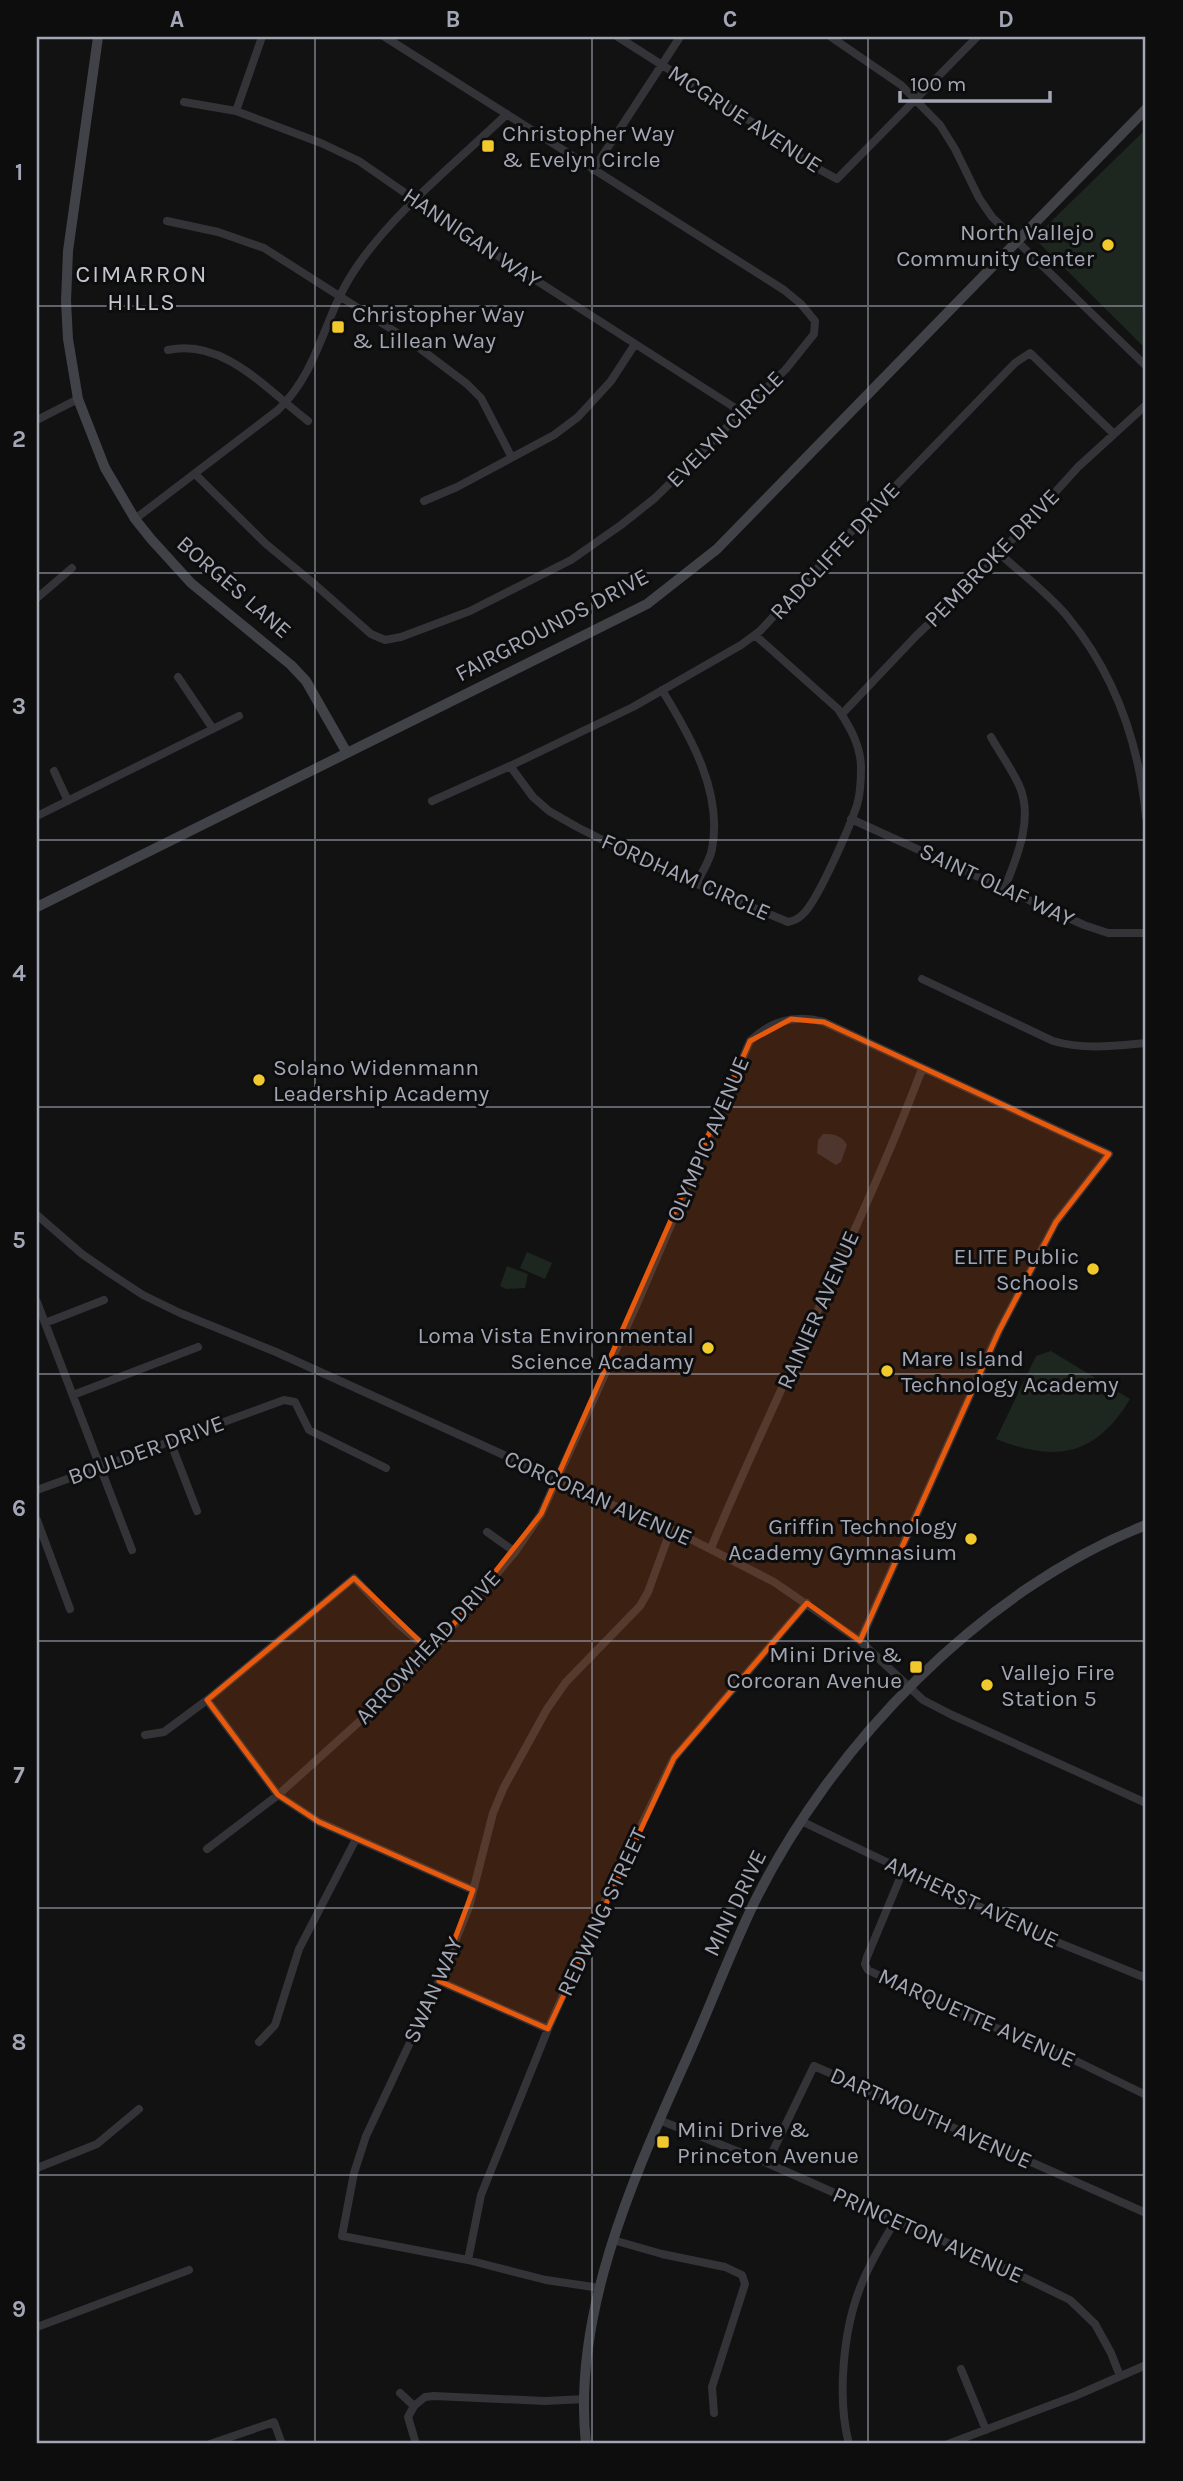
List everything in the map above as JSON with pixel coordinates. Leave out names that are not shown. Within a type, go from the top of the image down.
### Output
[{"type":"street","name":"BORGES LANE","points":[[98,37],[68,251],[68,339],[78,399],[105,468],[135,519],[163,555],[191,583],[291,665],[306,681],[347,753]]},
{"type":"street","points":[[236,111],[262,37]]},
{"type":"street","name":"EVELYN CIRCLE","points":[[195,474],[266,544],[371,634],[385,640],[401,637],[470,611],[571,560],[655,498],[786,369],[814,334],[815,321],[785,290],[385,37]]},
{"type":"street","name":"MCGRUE AVENUE","points":[[618,37],[763,129],[813,166],[837,179],[915,101]]},
{"type":"street","points":[[593,170],[680,37]]},
{"type":"street","points":[[831,37],[901,85],[940,125],[992,217],[1146,366]]},
{"type":"street","points":[[915,101],[977,37]]},
{"type":"street","name":"HANNIGAN WAY","points":[[184,103],[236,111],[321,143],[359,161],[416,201],[743,412]]},
{"type":"street","name":"FAIRGROUNDS DRIVE","points":[[37,907],[647,604],[677,582],[735,530],[1146,109]]},
{"type":"street","points":[[135,519],[285,404],[310,369],[352,273],[373,244],[507,114]]},
{"type":"street","points":[[167,221],[218,232],[264,248],[410,341],[467,384],[487,409],[511,456]]},
{"type":"street","points":[[424,501],[457,487],[554,435],[578,417],[611,381],[635,344]]},
{"type":"street","points":[[167,350],[185,346],[204,349],[244,369],[308,421]]},
{"type":"street","name":"RADCLIFFE DRIVE","points":[[432,801],[510,766],[662,690],[755,635],[1015,363],[1030,353],[1114,434]]},
{"type":"street","points":[[37,420],[78,399]]},
{"type":"street","name":"PEMBROKE DRIVE","points":[[842,714],[916,636],[1000,554],[1078,467],[1146,405]]},
{"type":"street","points":[[1000,554],[1066,613],[1094,651],[1122,706],[1132,736],[1144,790],[1146,817]]},
{"type":"street","points":[[37,598],[72,568]]},
{"type":"street","name":"FORDHAM CIRCLE","points":[[510,766],[533,797],[549,811],[643,861],[788,922],[794,921],[804,915],[815,900],[858,803],[861,766],[856,741],[842,714],[755,635]]},
{"type":"street","points":[[178,677],[213,729]]},
{"type":"street","points":[[662,690],[695,749],[714,806],[712,851],[696,884]]},
{"type":"street","points":[[37,816],[239,716]]},
{"type":"street","points":[[990,737],[1020,788],[1025,809],[1017,857],[1004,887]]},
{"type":"street","points":[[54,771],[68,801]]},
{"type":"street","name":"SAINT OLAF WAY","points":[[851,819],[1084,925],[1108,933],[1146,933]]},
{"type":"street","points":[[922,979],[1053,1041],[1092,1048],[1146,1043]]},
{"type":"street","name":"OLYMPIC AVENUE","points":[[556,1482],[636,1306],[750,1041],[759,1033],[774,1025],[808,1017],[824,1022],[1109,1154],[1056,1222],[999,1331],[860,1641]]},
{"type":"street","name":"RAINIER AVENUE","points":[[711,1548],[836,1267],[867,1204],[922,1069]]},
{"type":"street","name":"CORCORAN AVENUE","points":[[37,1215],[82,1254],[143,1295],[276,1352],[514,1460],[556,1482],[711,1548],[807,1603],[860,1641],[923,1700],[952,1716],[1146,1803]]},
{"type":"street","points":[[45,1323],[104,1300]]},
{"type":"street","points":[[37,1302],[132,1550]]},
{"type":"street","points":[[73,1395],[198,1347]]},
{"type":"street","name":"BOULDER DRIVE","points":[[37,1490],[284,1400],[295,1402],[310,1430],[386,1468]]},
{"type":"street","points":[[170,1441],[197,1511]]},
{"type":"street","name":"ARROWHEAD DRIVE","points":[[207,1849],[278,1795],[391,1693],[514,1552],[541,1514],[556,1482]]},
{"type":"street","points":[[37,1520],[71,1609]]},
{"type":"street","name":"MINI DRIVE","points":[[586,2444],[585,2399],[590,2338],[613,2239],[659,2120],[754,1902],[801,1821],[812,1803],[891,1707],[948,1649],[1027,1587],[1128,1532],[1146,1525]]},
{"type":"street","name":"SWAN WAY","points":[[600,2288],[546,2280],[468,2260],[342,2236],[354,2173],[366,2136],[439,1981],[469,1907],[494,1813],[515,1765],[566,1682],[639,1606],[648,1592],[671,1529]]},
{"type":"street","points":[[487,1532],[514,1552]]},
{"type":"street","points":[[145,1735],[164,1732],[354,1578],[396,1622],[430,1651]]},
{"type":"street","name":"REDWING STREET","points":[[468,2260],[481,2194],[548,2029],[607,1896],[674,1758],[807,1603]]},
{"type":"street","points":[[206,1700],[278,1795],[319,1822],[473,1890]]},
{"type":"street","name":"AMHERST AVENUE","points":[[801,1821],[1037,1934],[1146,1978]]},
{"type":"street","points":[[259,2042],[275,2025],[299,1949],[356,1839]]},
{"type":"street","name":"MARQUETTE AVENUE","points":[[903,1871],[867,1957],[865,1964],[868,1970],[945,2007],[1072,2059],[1146,2095]]},
{"type":"street","points":[[439,1981],[548,2029]]},
{"type":"street","name":"DARTMOUTH AVENUE","points":[[767,2163],[814,2066],[1146,2213]]},
{"type":"street","points":[[37,2168],[97,2144],[139,2109]]},
{"type":"street","name":"PRINCETON AVENUE","points":[[659,2120],[767,2163],[1070,2300],[1095,2324],[1120,2376]]},
{"type":"street","points":[[849,2444],[843,2400],[844,2366],[852,2312],[860,2287],[896,2220]]},
{"type":"street","points":[[613,2239],[662,2254],[725,2267],[742,2275],[745,2284],[712,2387],[714,2413]]},
{"type":"street","points":[[37,2327],[189,2270]]},
{"type":"street","points":[[948,2444],[1146,2365]]},
{"type":"street","points":[[961,2369],[986,2430]]},
{"type":"street","points":[[400,2393],[414,2406]]},
{"type":"street","points":[[416,2444],[408,2417],[414,2406],[425,2398],[434,2396],[545,2401],[585,2399]]},
{"type":"street","points":[[210,2444],[274,2422],[282,2444]]},
{"type":"highlighted area","points":[[791,1019],[824,1022],[1109,1154],[1056,1222],[999,1331],[860,1641],[807,1603],[674,1758],[548,2029],[439,1981],[473,1890],[319,1822],[278,1795],[207,1700],[354,1578],[430,1651],[441,1640],[541,1514],[750,1041]]},
{"type":"shaded area","points":[[1146,129],[1146,349],[1034,238]]},
{"type":"shaded area","points":[[823,1134],[837,1136],[847,1145],[841,1162],[836,1165],[817,1153],[818,1140]]},
{"type":"shaded area","points":[[527,1252],[552,1263],[545,1279],[520,1268]]},
{"type":"shaded area","points":[[507,1266],[528,1274],[525,1288],[506,1289],[500,1286]]},
{"type":"shaded area","points":[[1051,1351],[1130,1399],[1103,1433],[1072,1449],[1037,1451],[996,1439],[1036,1356]]},
{"type":"place","name":"Christopher Way & Evelyn Circle","points":[[488,146]]},
{"type":"place","name":"North Vallejo Community Center","points":[[1108,245]]},
{"type":"place","name":"Christopher Way & Lillean Way","points":[[338,327]]},
{"type":"place","name":"Solano Widenmann Leadership Academy","points":[[259,1080]]},
{"type":"place","name":"ELITE Public Schools","points":[[1093,1269]]},
{"type":"place","name":"Loma Vista Environmental Science Acadamy","points":[[708,1348]]},
{"type":"place","name":"Mare Island Technology Academy","points":[[887,1371]]},
{"type":"place","name":"Griffin Technology Academy Gymnasium","points":[[971,1539]]},
{"type":"place","name":"Mini Drive & Corcoran Avenue","points":[[916,1667]]},
{"type":"place","name":"Vallejo Fire Station 5","points":[[987,1685]]},
{"type":"place","name":"Mini Drive & Princeton Avenue","points":[[663,2142]]},
{"type":"district","name":"CIMARRON HILLS","points":[[142,288]]}]
